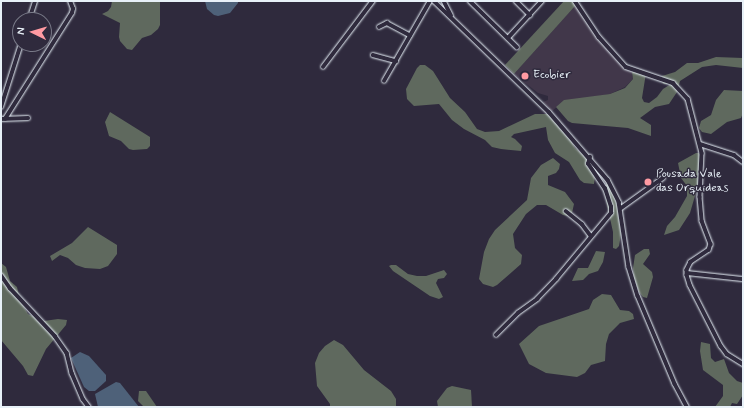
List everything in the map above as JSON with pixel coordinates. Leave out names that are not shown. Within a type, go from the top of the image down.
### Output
[{"type":"street","points":[[32,12],[35,1]]},
{"type":"street","points":[[3,119],[72,13],[73,9],[70,1]]},
{"type":"street","points":[[323,67],[373,1]]},
{"type":"street","points":[[384,81],[430,1]]},
{"type":"street","points":[[434,1],[549,112],[590,157],[608,180],[614,190],[620,209],[633,280],[675,384],[687,407]]},
{"type":"street","points":[[444,1],[452,18]]},
{"type":"street","points":[[470,1],[517,47]]},
{"type":"street","points":[[516,1],[530,15]]},
{"type":"street","points":[[508,38],[542,1]]},
{"type":"street","points":[[575,1],[599,37],[626,68],[669,81],[679,88],[690,104],[700,144],[703,167],[700,196],[702,221],[711,240],[711,247],[692,262],[687,274],[690,285],[721,346],[727,354],[743,364]]},
{"type":"street","points":[[379,27],[388,23],[410,35]]},
{"type":"street","points":[[1,106],[18,52]]},
{"type":"street","points":[[373,55],[396,61]]},
{"type":"street","points":[[3,119],[28,118]]},
{"type":"street","points":[[700,144],[734,156],[743,162]]},
{"type":"street","points":[[496,335],[518,313],[551,285],[607,218],[611,207],[604,189],[588,164],[590,157]]},
{"type":"street","points":[[620,209],[663,178]]},
{"type":"street","points":[[566,210],[582,224],[591,236]]},
{"type":"street","points":[[687,274],[742,279]]},
{"type":"street","points":[[1,276],[10,288],[55,336],[67,353],[72,373],[83,399],[89,407]]},
{"type":"shaded area","points":[[112,1],[160,1],[160,25],[158,29],[151,35],[142,38],[132,50],[127,49],[120,41],[120,23],[102,14],[108,11],[111,7]]},
{"type":"shaded area","points":[[564,1],[574,1],[576,5],[514,74],[505,65]]},
{"type":"shaded area","name":"Ecobier","points":[[576,5],[620,63],[632,72],[633,79],[625,87],[610,94],[563,102],[552,111],[543,102],[548,100],[548,96],[538,93],[514,74]]},
{"type":"shaded area","points":[[716,57],[743,58],[743,68],[716,65],[702,67],[680,81],[677,92],[669,104],[655,107],[640,118],[651,125],[651,136],[628,128],[572,123],[568,121],[556,107],[564,100],[610,94],[625,88],[633,79],[632,72],[642,70],[646,73],[642,98],[644,102],[649,103],[657,97],[663,89],[671,84],[664,84],[660,80],[662,76],[675,72],[687,63],[698,63]]},
{"type":"shaded area","points":[[420,65],[425,65],[433,71],[450,98],[465,112],[477,129],[485,132],[499,131],[535,114],[549,114],[568,135],[575,148],[589,160],[595,175],[594,184],[584,183],[580,180],[569,162],[555,153],[548,140],[546,127],[514,134],[511,137],[522,146],[521,151],[501,149],[492,147],[485,140],[464,129],[452,120],[439,104],[414,106],[407,99],[406,89]]},
{"type":"shaded area","points":[[724,90],[743,91],[743,113],[741,118],[727,122],[711,134],[702,132],[699,128],[701,121],[711,115],[716,100]]},
{"type":"shaded area","points":[[110,112],[150,137],[150,146],[147,149],[133,150],[129,149],[121,141],[109,136],[105,122]]},
{"type":"shaded area","points":[[696,153],[701,153],[703,157],[702,172],[690,213],[679,230],[664,235],[667,226],[675,217],[687,196],[687,186],[681,178],[678,163]]},
{"type":"shaded area","points":[[553,158],[560,164],[556,173],[548,176],[548,185],[565,192],[574,204],[572,213],[568,216],[563,215],[546,205],[537,205],[526,214],[513,234],[515,248],[522,255],[521,264],[497,285],[493,287],[483,284],[479,279],[484,252],[489,239],[495,230],[527,200],[531,178],[541,165]]},
{"type":"shaded area","points":[[607,182],[613,191],[621,234],[619,246],[616,249],[613,248],[613,232],[604,191]]},
{"type":"shaded area","points":[[88,227],[117,245],[117,254],[108,266],[100,269],[85,268],[76,265],[68,258],[60,255],[52,261],[50,256],[72,243]]},
{"type":"shaded area","points":[[644,249],[649,249],[650,254],[643,264],[652,272],[653,277],[647,298],[643,297],[639,292],[634,278],[633,268],[635,255]]},
{"type":"shaded area","points":[[596,251],[605,252],[603,262],[598,271],[589,274],[583,280],[572,281],[578,268],[588,268]]},
{"type":"shaded area","points":[[1,263],[6,267],[10,281],[17,287],[20,300],[28,314],[44,321],[58,319],[67,320],[66,325],[46,349],[33,376],[28,375],[23,366],[1,340]]},
{"type":"shaded area","points":[[396,265],[408,274],[417,276],[426,276],[444,270],[447,274],[444,278],[438,279],[436,283],[443,297],[439,299],[430,296],[393,271],[389,266]]},
{"type":"shaded area","points":[[602,294],[611,295],[620,310],[629,311],[633,314],[634,319],[620,323],[609,334],[606,344],[605,361],[591,365],[585,373],[577,377],[546,373],[529,364],[519,344],[539,326],[589,309],[593,300]]},
{"type":"shaded area","points":[[334,340],[343,345],[364,370],[391,391],[396,399],[396,407],[330,407],[330,404],[317,386],[315,363],[319,353],[325,346]]},
{"type":"shaded area","points":[[701,342],[710,344],[711,358],[715,362],[724,359],[729,373],[737,381],[743,383],[743,395],[737,404],[732,403],[730,407],[715,407],[723,396],[723,385],[703,370],[700,351]]},
{"type":"shaded area","points":[[452,386],[471,390],[472,407],[438,407],[437,401],[447,388]]},
{"type":"shaded area","points":[[139,391],[146,391],[157,407],[144,407],[138,401]]},
{"type":"water","points":[[205,1],[238,1],[238,3],[230,13],[218,16],[214,15],[207,9]]},
{"type":"water","points":[[80,352],[89,356],[106,375],[106,381],[95,391],[89,391],[84,387],[71,358]]},
{"type":"water","points":[[116,382],[120,383],[139,407],[98,407],[95,394]]},
{"type":"place","name":"Ecobier","points":[[525,76]]},
{"type":"place","name":"Pousada Vale das Orquideas","points":[[648,182]]}]
